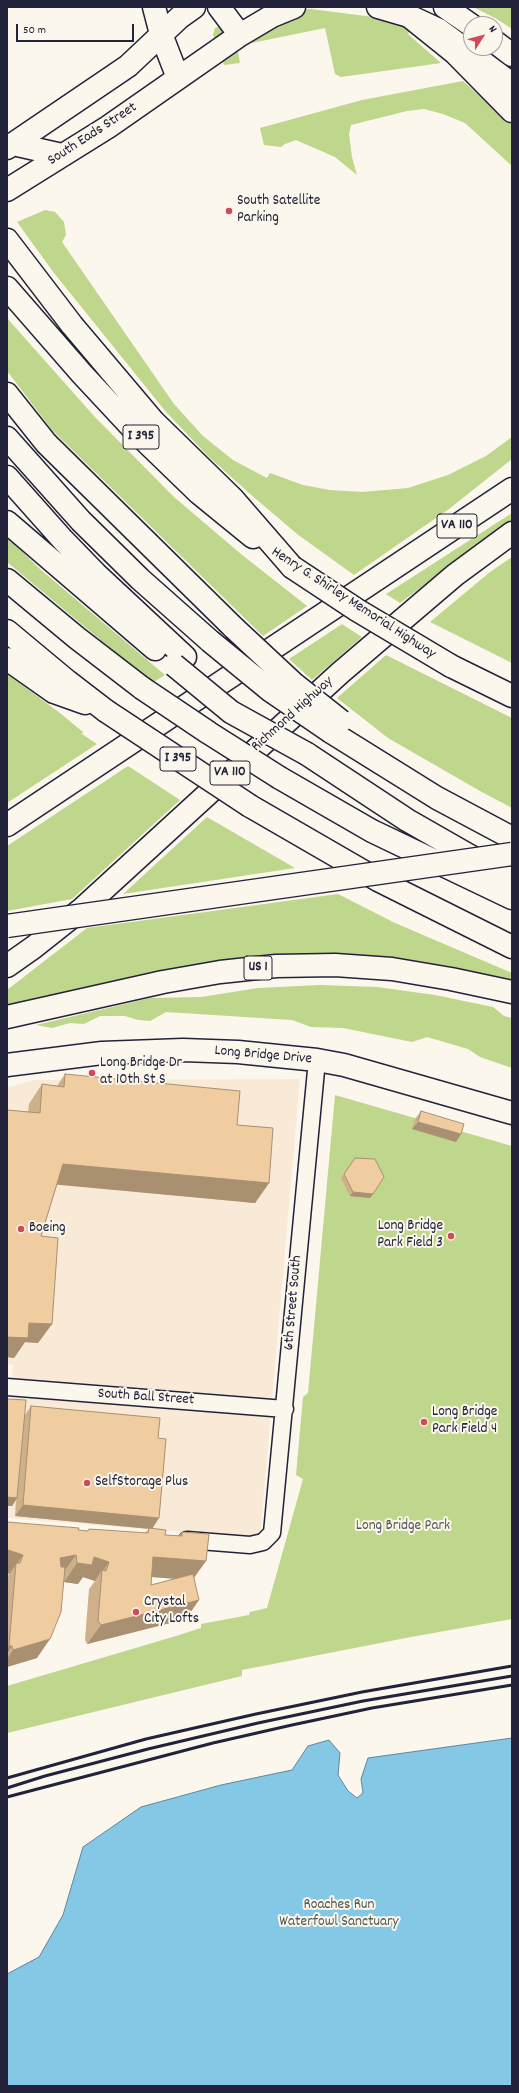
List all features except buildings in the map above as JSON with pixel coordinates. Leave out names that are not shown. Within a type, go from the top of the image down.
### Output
[{"type":"main road","points":[[154,7],[161,34],[178,78]]},
{"type":"main road","points":[[9,143],[128,66],[161,34],[194,7]]},
{"type":"main road","points":[[219,7],[240,35]]},
{"type":"main road","name":"South Eads Street","points":[[7,190],[108,126],[240,35],[272,16],[294,7]]},
{"type":"main road","points":[[378,7],[409,16],[437,33],[512,84]]},
{"type":"main road","points":[[437,33],[512,111]]},
{"type":"main road","points":[[503,48],[512,55]]},
{"type":"main road","points":[[9,143],[62,155]]},
{"type":"main road","points":[[9,143],[34,174]]},
{"type":"main road","points":[[12,247],[72,325],[154,422],[233,499],[292,567]]},
{"type":"main road","name":"Henry G. Shirley Memorial Highway","points":[[7,288],[82,374],[167,463],[230,520],[292,567],[376,622],[451,666],[512,696]]},
{"type":"main road","points":[[7,394],[46,443],[234,628],[293,683],[336,727]]},
{"type":"main road","points":[[7,438],[87,526],[140,579],[210,641],[272,691],[411,769],[478,821],[512,838]]},
{"type":"main road","points":[[419,550],[512,474]]},
{"type":"main road","points":[[7,477],[80,557],[127,604],[179,661],[231,712],[306,754],[407,820],[512,880]]},
{"type":"main road","name":"VA 110","points":[[7,825],[512,489]]},
{"type":"main road","points":[[7,522],[179,661]]},
{"type":"main road","name":"Richmond Highway","points":[[7,966],[58,929],[96,896],[358,657],[455,575],[512,533]]},
{"type":"main road","points":[[7,580],[142,688],[280,778],[372,831],[512,898]]},
{"type":"main road","name":"I 395","points":[[7,631],[106,711],[250,806],[378,880],[512,947]]},
{"type":"main road","points":[[7,659],[54,692],[106,711]]},
{"type":"main road","points":[[7,820],[29,810]]},
{"type":"main road","points":[[7,926],[512,854]]},
{"type":"main road","name":"US 1","points":[[7,1017],[163,982],[220,972],[276,966],[335,965],[392,969],[451,978],[512,992]]},
{"type":"main road","name":"Long Bridge Drive","points":[[7,1064],[102,1053],[183,1050],[238,1052],[317,1060],[413,1083],[512,1113]]},
{"type":"street","name":"6th Street South","points":[[174,1539],[250,1545],[263,1542],[270,1536],[273,1528],[317,1060]]},
{"type":"street","name":"South Ball Street","points":[[7,1387],[285,1409]]},
{"type":"shaded area","points":[[300,1079],[260,1538],[7,1518],[7,1457],[13,1365],[7,1364],[7,1088],[33,1080]]},
{"type":"green space","points":[[473,7],[512,7],[512,29],[503,23],[503,16],[491,16]]},
{"type":"green space","points":[[311,9],[381,18],[405,26],[410,30],[408,34],[441,63],[341,77],[335,74],[325,28],[237,46],[240,63],[224,65],[213,35],[215,28],[270,12]]},
{"type":"green space","points":[[463,81],[512,125],[512,166],[465,123],[443,114],[424,109],[407,111],[351,125],[349,134],[352,157],[357,175],[335,157],[296,140],[281,147],[264,145],[260,128],[362,100]]},
{"type":"green space","points":[[45,210],[55,212],[64,222],[66,235],[62,242],[174,404],[203,436],[233,460],[267,478],[270,473],[303,485],[330,490],[362,492],[408,488],[448,475],[486,456],[512,437],[512,459],[449,509],[354,575],[297,534],[249,493],[209,457],[166,412],[54,273],[17,222]]},
{"type":"green space","points":[[7,318],[94,416],[174,497],[241,554],[307,606],[263,636],[52,430],[7,371]]},
{"type":"green space","points":[[512,513],[512,520],[400,603],[386,594]]},
{"type":"green space","points":[[7,537],[40,569],[165,675],[152,683],[7,562]]},
{"type":"green space","points":[[512,557],[512,663],[430,622],[490,572]]},
{"type":"green space","points":[[342,624],[362,637],[312,680],[289,659]]},
{"type":"green space","points":[[386,655],[512,718],[512,808],[388,738],[337,698]]},
{"type":"green space","points":[[7,674],[60,713],[83,732],[82,734],[97,744],[7,803]]},
{"type":"green space","points":[[128,766],[180,800],[72,899],[7,911],[7,846]]},
{"type":"green space","points":[[207,817],[295,868],[123,894]]},
{"type":"green space","points":[[338,894],[395,923],[512,973],[512,983],[337,957],[7,1008],[7,990],[87,928]]},
{"type":"green space","points":[[320,985],[377,987],[435,995],[493,1007],[504,1016],[512,1018],[512,1068],[480,1057],[468,1049],[427,1037],[412,1042],[343,1028],[311,1027],[292,1020],[166,1012],[150,1021],[138,1020],[125,1016],[100,1016],[84,1024],[70,1023],[52,1028],[36,1025],[150,998],[201,997],[258,988]]},
{"type":"green space","name":"Long Bridge Park","points":[[335,1095],[512,1146],[512,1619],[242,1670],[242,1676],[7,1733],[7,1686],[176,1636],[201,1628],[201,1624],[249,1615],[250,1612],[267,1608],[303,1479],[296,1475],[303,1397],[308,1393]]},
{"type":"water","name":"Roaches Run Waterfowl Sanctuary","points":[[512,1738],[512,2086],[7,2086],[7,1974],[39,1957],[63,1915],[83,1847],[141,1807],[221,1785],[292,1770],[308,1746],[329,1740],[340,1753],[338,1775],[348,1791],[357,1798],[363,1793],[361,1779],[368,1758]]},
{"type":"railway","points":[[7,1778],[146,1739],[256,1714],[362,1692],[512,1666]]},
{"type":"railway","points":[[7,1788],[45,1776],[148,1749],[258,1723],[363,1701],[512,1676]]},
{"type":"railway","points":[[7,1797],[213,1743],[292,1725],[372,1708],[512,1685]]},
{"type":"place","name":"South Satellite Parking","points":[[229,211]]},
{"type":"place","name":"Long Bridge Dr at 10th St S","points":[[92,1073]]},
{"type":"place","name":"Boeing","points":[[21,1229]]},
{"type":"place","name":"Long Bridge Park Field 3","points":[[451,1236]]},
{"type":"place","name":"Long Bridge Park Field 4","points":[[424,1422]]},
{"type":"place","name":"SelfStorage Plus","points":[[87,1483]]},
{"type":"place","name":"Crystal City Lofts","points":[[136,1612]]}]
